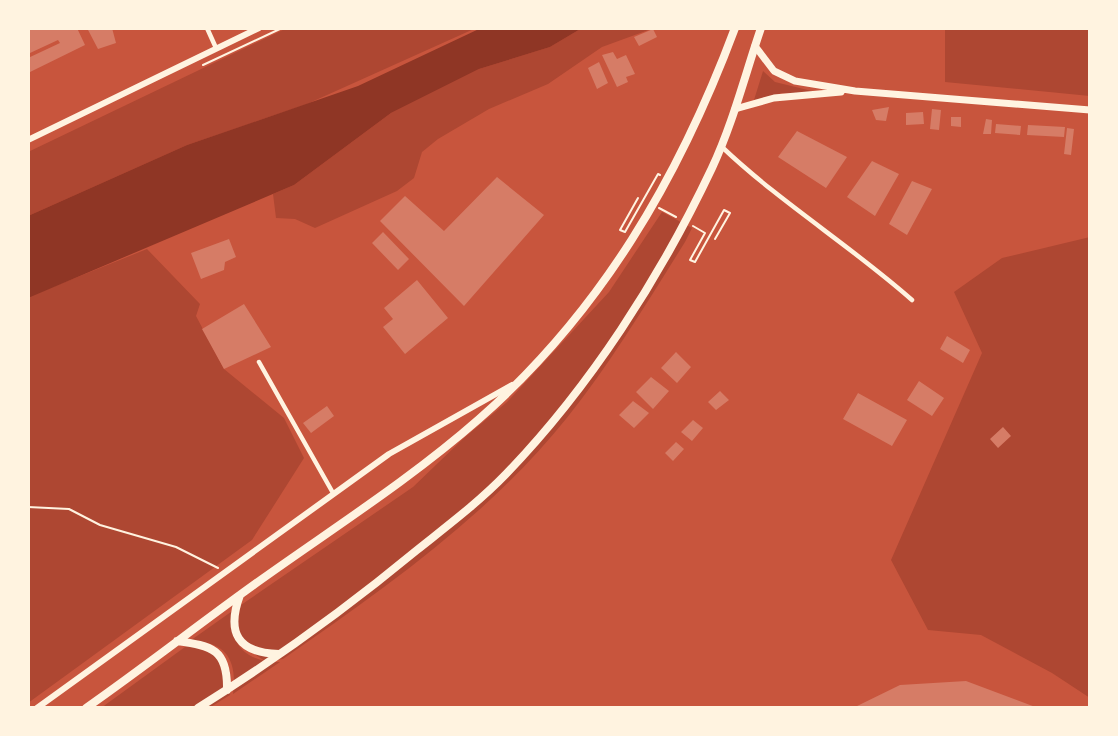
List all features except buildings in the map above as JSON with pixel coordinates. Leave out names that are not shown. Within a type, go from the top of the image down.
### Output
[{"type":"highway","points":[[86,708],[457,438],[517,382],[564,331],[628,249],[678,163],[735,28]]},
{"type":"highway","points":[[198,708],[281,654],[371,588],[504,476],[556,419],[599,362],[691,210],[721,147],[761,28]]},
{"type":"highway","points":[[240,595],[234,619],[239,639],[252,650],[281,654]]},
{"type":"highway","points":[[177,641],[206,645],[219,654],[225,664],[227,690]]},
{"type":"main road","points":[[28,140],[259,28]]},
{"type":"main road","points":[[755,46],[765,61],[782,77],[855,91],[1090,110]]},
{"type":"main road","points":[[735,109],[774,98],[855,91]]},
{"type":"main road","points":[[37,708],[408,441],[517,382]]},
{"type":"street","points":[[207,28],[216,48]]},
{"type":"street","points":[[721,147],[759,181],[869,262],[912,300]]},
{"type":"street","points":[[259,362],[333,493]]},
{"type":"path","points":[[638,198],[620,230],[625,232],[658,174],[663,176],[649,202]]},
{"type":"path","points":[[660,208],[682,220]]},
{"type":"path","points":[[693,227],[705,233],[690,260],[695,262],[724,210],[730,213],[715,239]]},
{"type":"path","points":[[28,507],[69,509],[100,525],[176,547],[224,573]]},
{"type":"shaded area","points":[[287,28],[476,28],[307,104],[187,145],[28,216],[28,152]]},
{"type":"shaded area","points":[[481,28],[582,28],[550,47],[479,69],[391,113],[294,185],[28,298],[28,216],[187,145],[358,86]]},
{"type":"shaded area","points":[[582,28],[654,28],[602,47],[548,84],[489,109],[438,139],[422,152],[414,178],[397,191],[315,228],[295,219],[276,218],[273,194],[294,185],[391,113],[479,69],[550,47]]},
{"type":"shaded area","points":[[945,28],[1090,28],[1090,96],[945,82]]},
{"type":"shaded area","points":[[763,71],[775,82],[820,93],[782,93],[754,100]]},
{"type":"shaded area","points":[[662,212],[692,228],[685,242],[598,376],[536,454],[503,488],[433,549],[359,606],[283,659],[265,661],[244,647],[236,622],[241,605],[413,487],[464,438],[507,402],[609,292]]},
{"type":"shaded area","points":[[1090,237],[1090,698],[1052,673],[981,635],[928,630],[891,560],[982,353],[954,292],[1002,258]]},
{"type":"shaded area","points":[[147,249],[200,304],[196,316],[224,369],[284,418],[304,458],[252,540],[28,703],[28,297]]},
{"type":"shaded area","points":[[238,607],[235,636],[241,649],[259,659],[280,662],[233,694],[233,671],[226,654],[210,644],[187,643]]},
{"type":"shaded area","points":[[199,644],[226,663],[231,675],[230,695],[209,708],[101,708],[185,647]]}]
